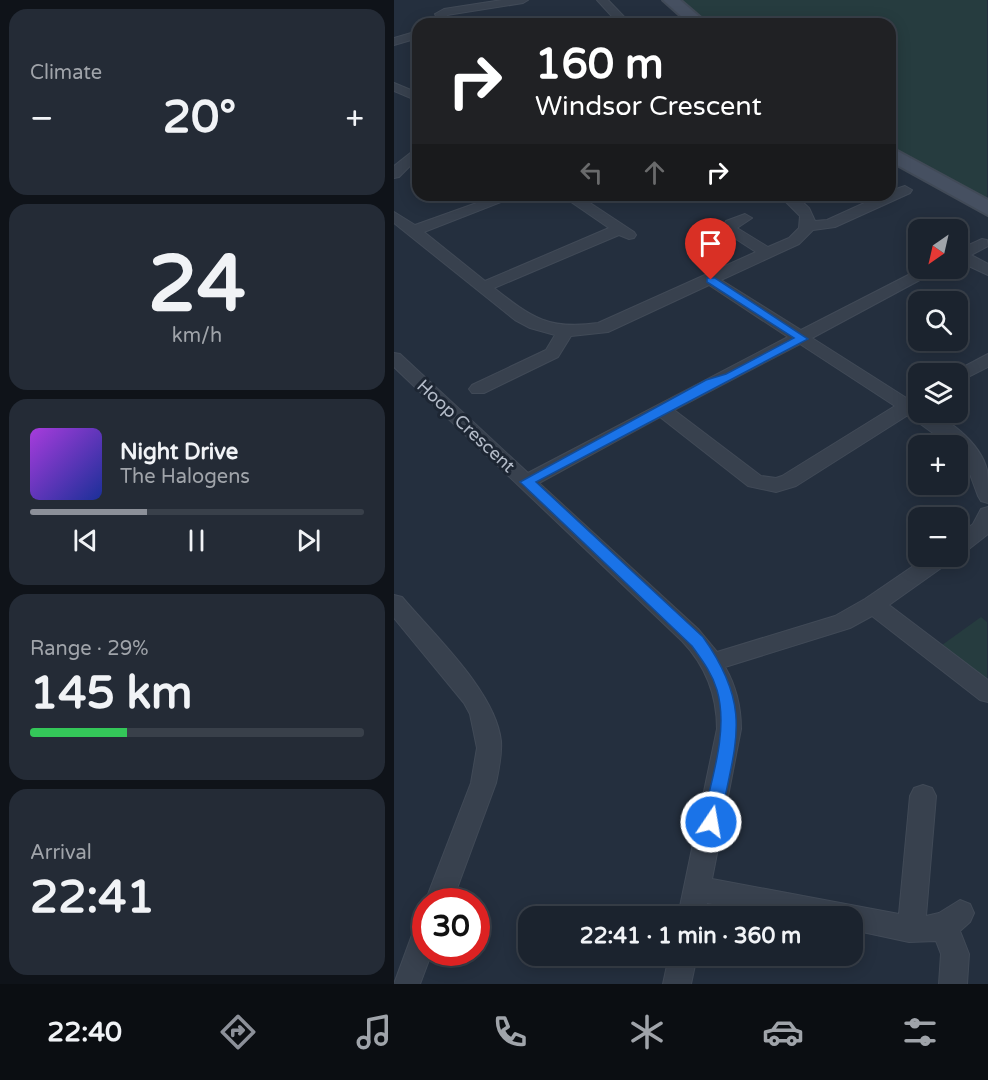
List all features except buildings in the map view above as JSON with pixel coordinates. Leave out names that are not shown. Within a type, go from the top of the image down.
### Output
[{"type":"main road","points":[[671,0],[693,18]]},
{"type":"main road","points":[[896,156],[988,209]]},
{"type":"street","points":[[442,18],[440,14],[444,12],[523,0]]},
{"type":"street","points":[[602,0],[619,18]]},
{"type":"street","points":[[394,42],[412,36]]},
{"type":"street","points":[[395,88],[412,95]]},
{"type":"street","points":[[394,174],[412,158]]},
{"type":"street","points":[[896,194],[905,190]]},
{"type":"street","points":[[413,231],[496,201]]},
{"type":"street","points":[[483,287],[626,233],[577,201]]},
{"type":"street","points":[[394,216],[528,321],[566,331],[590,330],[614,324],[768,254],[800,237],[807,226],[804,210],[793,201]]},
{"type":"street","points":[[807,226],[830,225],[881,201]]},
{"type":"street","points":[[745,218],[731,224],[729,230],[768,254]]},
{"type":"street","points":[[968,251],[982,243]]},
{"type":"street","points":[[968,260],[988,270]]},
{"type":"street","points":[[526,482],[661,409],[802,339],[914,279]]},
{"type":"street","points":[[711,280],[802,339],[908,400]]},
{"type":"street","points":[[478,389],[552,353],[566,331]]},
{"type":"street","name":"Hoop Crescent","points":[[394,358],[690,635],[712,662],[726,692],[729,729],[693,906]]},
{"type":"street","points":[[968,370],[988,359]]},
{"type":"street","points":[[661,409],[755,481],[776,485],[789,482],[820,464],[835,450],[908,406]]},
{"type":"street","points":[[937,423],[967,449],[986,487]]},
{"type":"street","points":[[968,539],[981,528],[988,514]]},
{"type":"street","points":[[712,662],[828,628],[873,605],[928,567]]},
{"type":"street","points":[[394,603],[472,696],[481,711],[488,735],[486,776],[443,888]]},
{"type":"street","points":[[873,605],[988,693]]},
{"type":"street","points":[[911,928],[923,796]]},
{"type":"street","points":[[697,889],[792,906]]},
{"type":"street","points":[[863,919],[922,930],[952,920],[955,954],[953,984]]},
{"type":"street","points":[[406,984],[413,966]]},
{"type":"street","points":[[677,984],[681,966]]},
{"type":"green space","points":[[681,0],[987,0],[987,203],[896,150],[896,18],[704,18]]},
{"type":"green space","points":[[981,617],[987,622],[987,681],[942,645]]},
{"type":"route","points":[[711,280],[802,339],[730,376],[710,383],[526,482],[698,642],[716,669],[726,692],[729,729],[711,822]]}]
